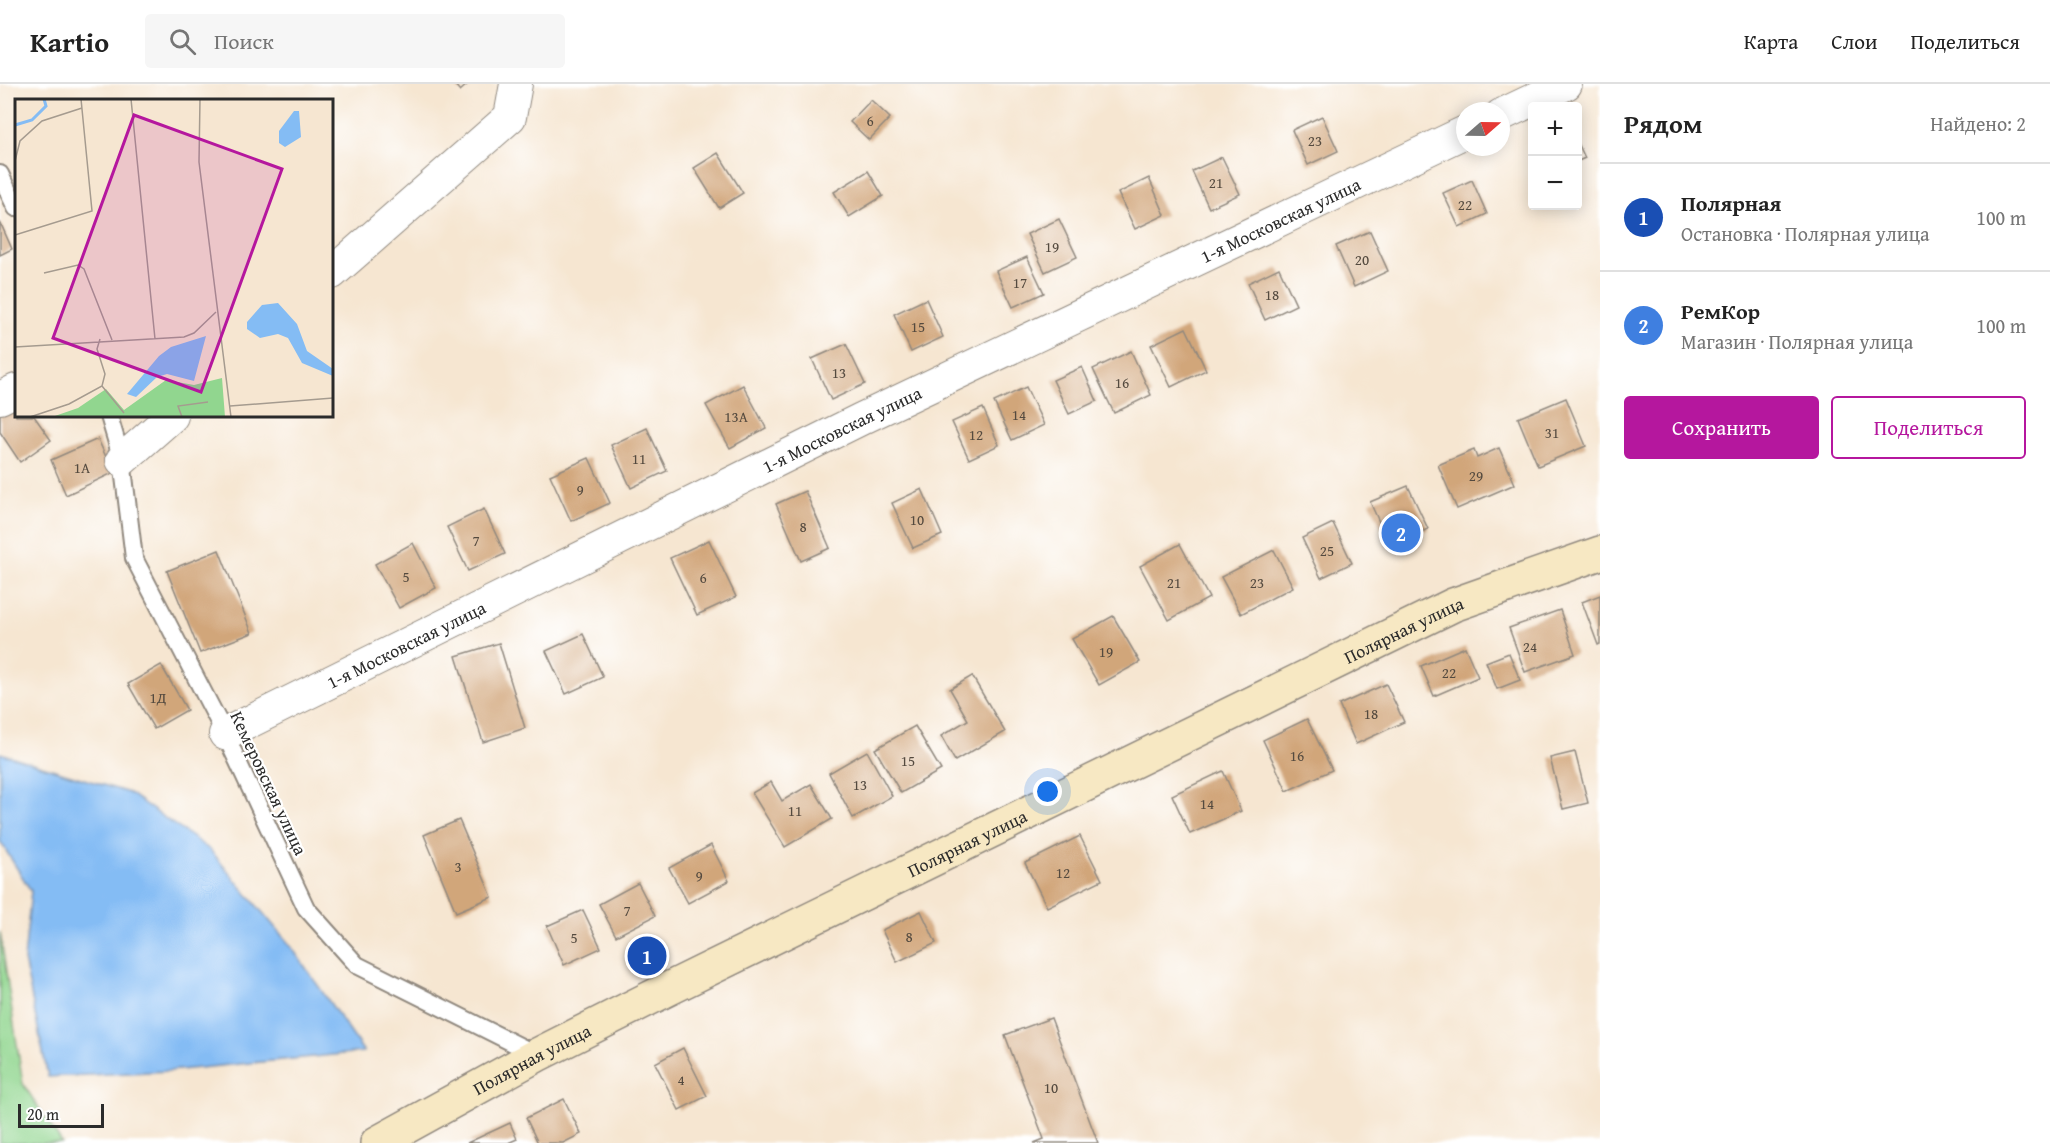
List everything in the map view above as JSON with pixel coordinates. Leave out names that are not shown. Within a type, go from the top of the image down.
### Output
[{"type":"main road","name":"Полярная улица","points":[[377,1143],[537,1055],[689,978],[1454,605],[1600,553]]},
{"type":"street","points":[[333,272],[510,117],[516,84]]},
{"type":"street","points":[[1510,111],[1566,84]]},
{"type":"street","name":"1-я Московская улица","points":[[225,734],[861,419],[1456,136]]},
{"type":"street","points":[[0,398],[15,390]]},
{"type":"street","points":[[122,460],[171,417]]},
{"type":"lane","points":[[0,174],[15,206]]},
{"type":"lane","name":"Кемеровская улица","points":[[109,417],[122,460],[134,558],[225,734],[306,908],[357,965],[537,1055]]},
{"type":"green space","points":[[0,932],[23,1084],[62,1143],[0,1143]]},
{"type":"water","points":[[0,753],[129,793],[210,850],[290,945],[364,1052],[169,1071],[48,1077],[24,960],[31,891],[0,841]]},
{"type":"building","points":[[454,84],[468,84],[460,91]]},
{"type":"building","points":[[871,100],[890,118],[869,140],[850,122]]},
{"type":"building","points":[[1322,116],[1338,151],[1308,165],[1292,130]]},
{"type":"building","points":[[718,153],[743,193],[719,208],[694,168]]},
{"type":"building","points":[[1222,157],[1240,194],[1209,208],[1192,171]]},
{"type":"building","points":[[868,171],[883,196],[849,217],[834,192]]},
{"type":"building","points":[[1149,178],[1165,215],[1135,229],[1118,193]]},
{"type":"building","points":[[1472,180],[1487,214],[1459,227],[1443,193]]},
{"type":"building","points":[[1059,219],[1077,257],[1045,272],[1027,234]]},
{"type":"building","points":[[0,222],[12,249],[0,255]]},
{"type":"building","points":[[1370,231],[1388,271],[1354,287],[1336,246]]},
{"type":"building","points":[[1027,257],[1044,293],[1013,307],[996,271]]},
{"type":"building","points":[[1279,268],[1296,305],[1265,320],[1248,283]]},
{"type":"building","points":[[926,299],[943,337],[911,352],[894,314]]},
{"type":"building","points":[[1186,328],[1206,370],[1171,387],[1151,345]]},
{"type":"building","points":[[846,344],[865,384],[831,400],[812,359]]},
{"type":"building","points":[[1131,351],[1151,395],[1114,413],[1093,369]]},
{"type":"building","points":[[1082,367],[1097,401],[1069,414],[1053,380]]},
{"type":"building","points":[[743,385],[766,428],[730,448],[706,405]]},
{"type":"building","points":[[1026,387],[1044,425],[1012,440],[994,402]]},
{"type":"building","points":[[1566,398],[1586,446],[1538,466],[1518,418]]},
{"type":"building","points":[[15,402],[15,417],[35,417],[51,440],[20,462],[0,432],[0,412]]},
{"type":"building","points":[[983,408],[999,445],[969,459],[952,422]]},
{"type":"building","points":[[647,428],[667,471],[631,488],[611,445]]},
{"type":"building","points":[[98,439],[113,473],[66,495],[51,460]]},
{"type":"building","points":[[1499,448],[1515,484],[1457,509],[1438,465],[1474,450],[1477,458]]},
{"type":"building","points":[[589,458],[610,503],[571,521],[550,475]]},
{"type":"building","points":[[1408,486],[1428,529],[1390,546],[1370,502]]},
{"type":"building","points":[[922,489],[942,535],[913,548],[892,503]]},
{"type":"building","points":[[805,491],[830,548],[801,561],[776,504]]},
{"type":"building","points":[[484,509],[505,554],[468,571],[447,527]]},
{"type":"building","points":[[1333,523],[1352,563],[1321,578],[1302,538]]},
{"type":"building","points":[[709,540],[736,597],[697,615],[670,558]]},
{"type":"building","points":[[413,543],[436,588],[399,608],[375,564]]},
{"type":"building","points":[[1180,544],[1209,598],[1169,620],[1140,566]]},
{"type":"building","points":[[219,550],[252,633],[200,653],[167,571]]},
{"type":"building","points":[[1274,550],[1293,587],[1241,614],[1221,577]]},
{"type":"building","points":[[1600,595],[1600,644],[1598,645],[1582,602]]},
{"type":"building","points":[[1560,610],[1575,654],[1525,672],[1509,628]]},
{"type":"building","points":[[1113,616],[1140,662],[1099,685],[1072,639]]},
{"type":"building","points":[[583,634],[603,677],[566,694],[546,651]]},
{"type":"building","points":[[499,643],[525,728],[483,742],[456,656]]},
{"type":"building","points":[[1465,647],[1478,677],[1434,696],[1421,666]]},
{"type":"building","points":[[1509,653],[1520,680],[1497,689],[1486,662]]},
{"type":"building","points":[[161,665],[187,710],[154,729],[128,684]]},
{"type":"building","points":[[972,676],[1005,732],[955,761],[941,736],[968,720],[950,689]]},
{"type":"building","points":[[1386,684],[1404,722],[1356,744],[1339,705]]},
{"type":"building","points":[[1307,719],[1332,770],[1287,791],[1263,740]]},
{"type":"building","points":[[915,726],[941,770],[901,793],[875,749]]},
{"type":"building","points":[[867,751],[892,796],[853,818],[829,773]]},
{"type":"building","points":[[1575,752],[1588,803],[1563,809],[1550,758]]},
{"type":"building","points":[[1223,771],[1241,811],[1190,834],[1172,795]]},
{"type":"building","points":[[771,782],[782,801],[811,784],[832,819],[785,847],[752,793]]},
{"type":"building","points":[[459,820],[492,897],[456,912],[424,835]]},
{"type":"building","points":[[1080,836],[1102,880],[1047,907],[1025,863]]},
{"type":"building","points":[[711,845],[729,881],[688,903],[669,868]]},
{"type":"building","points":[[638,883],[655,916],[616,936],[599,904]]},
{"type":"building","points":[[583,910],[601,948],[564,965],[547,926]]},
{"type":"building","points":[[921,911],[936,943],[897,962],[882,930]]},
{"type":"building","points":[[1051,1018],[1098,1143],[1034,1143],[1044,1139],[1005,1035]]},
{"type":"building","points":[[683,1048],[707,1096],[679,1110],[655,1063]]},
{"type":"building","points":[[564,1099],[581,1134],[563,1143],[538,1143],[526,1118]]},
{"type":"building","points":[[510,1123],[517,1139],[508,1143],[467,1143]]},
{"type":"place","name":"РемКор","points":[[1401,533]]},
{"type":"place","name":"Полярная","points":[[647,956]]}]
